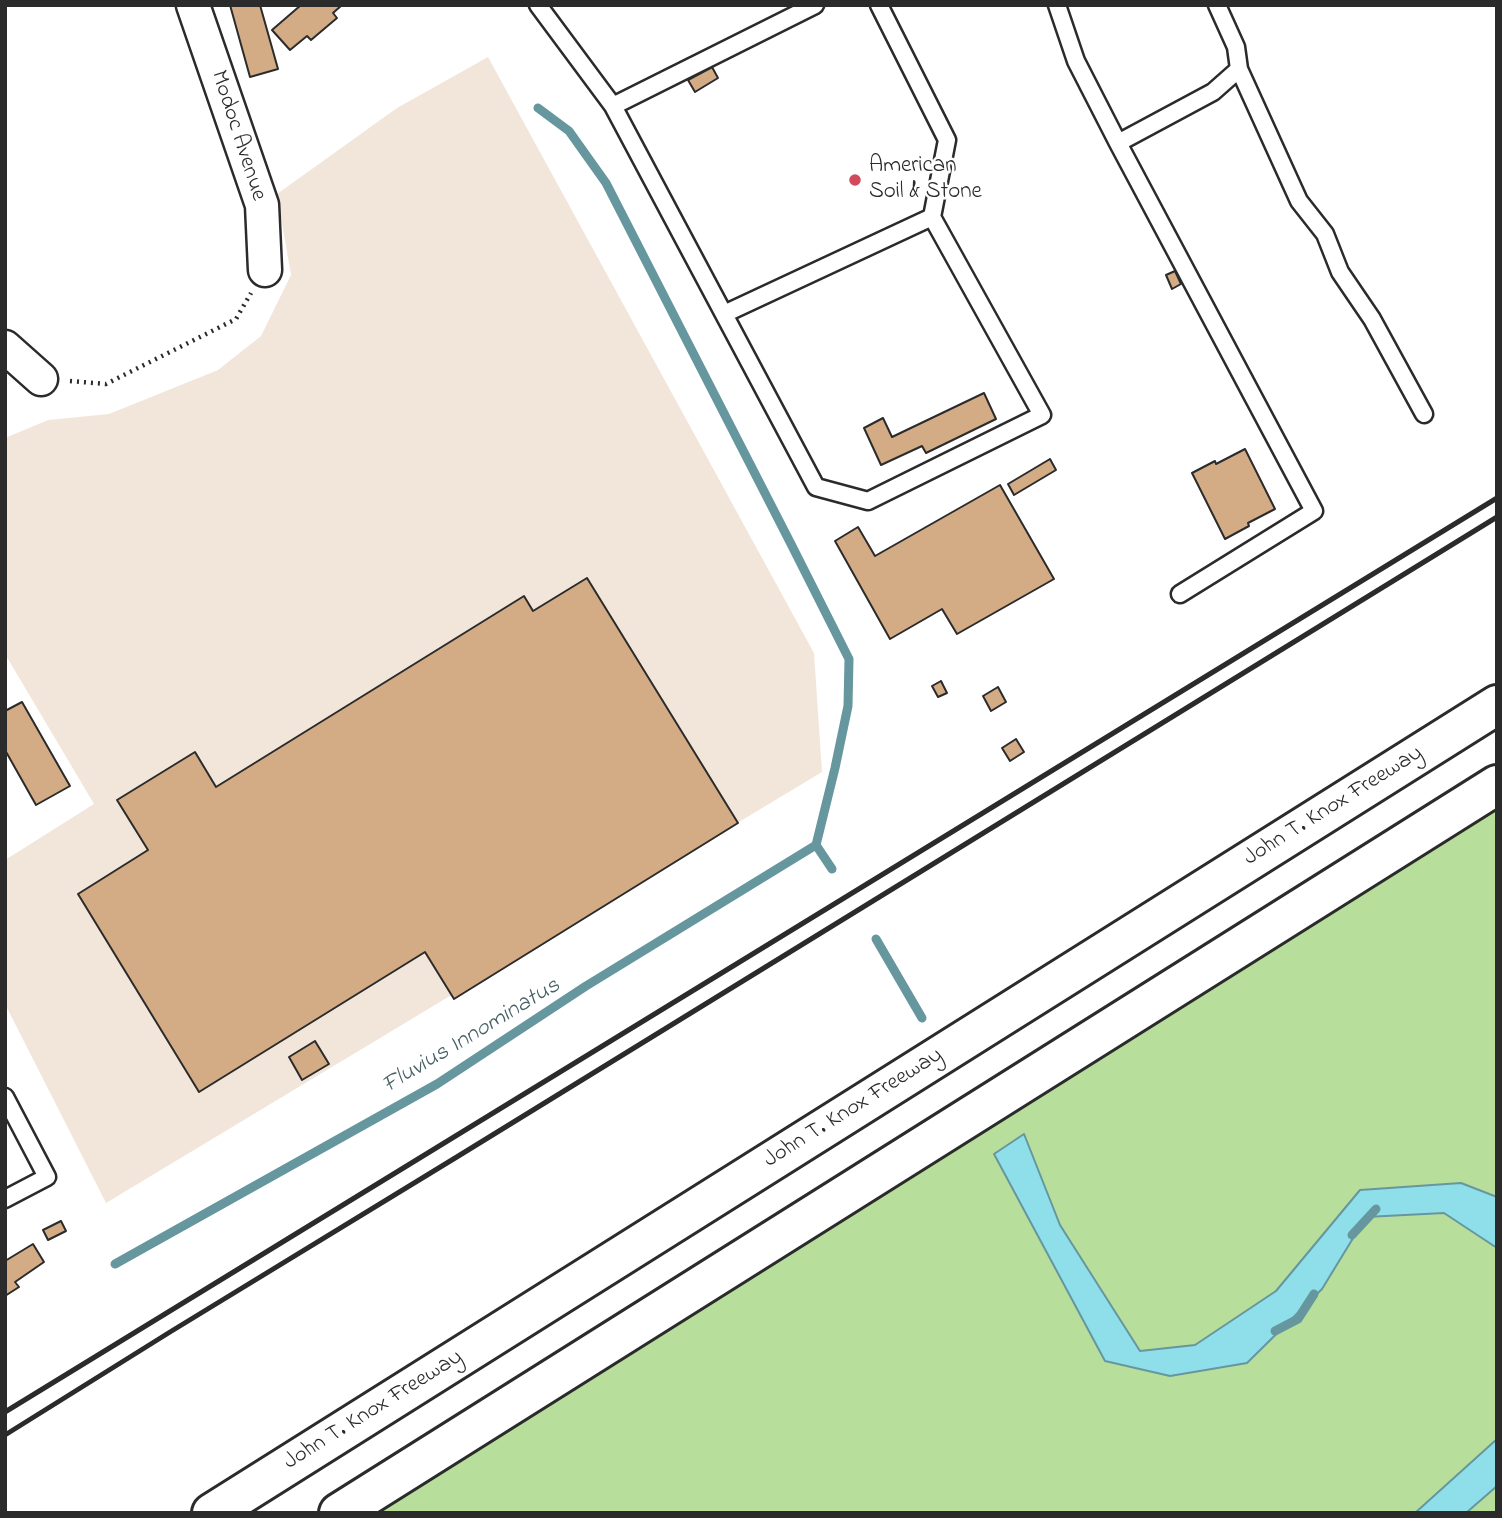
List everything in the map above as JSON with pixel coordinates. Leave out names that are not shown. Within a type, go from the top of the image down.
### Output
[{"type":"highway","name":"John T. Knox Freeway","points":[[212,1513],[1497,705]]},
{"type":"highway","points":[[339,1513],[1497,785]]},
{"type":"street","name":"Modoc Avenue","points":[[193,5],[262,205],[264,270]]},
{"type":"street","points":[[5,347],[41,379]]},
{"type":"lane","points":[[538,5],[613,106],[816,487],[868,501],[1042,415],[932,217],[947,140],[879,5]]},
{"type":"lane","points":[[613,106],[815,5]]},
{"type":"lane","points":[[1057,5],[1076,61],[1118,144],[1314,511],[1180,594]]},
{"type":"lane","points":[[1217,5],[1236,47],[1238,69],[1299,201],[1325,234],[1340,272],[1372,319],[1424,414]]},
{"type":"lane","points":[[1118,144],[1213,92],[1238,69]]},
{"type":"lane","points":[[724,314],[932,217]]},
{"type":"lane","points":[[5,1097],[47,1177],[5,1199]]},
{"type":"path","points":[[41,379],[106,384],[236,319],[264,270]]},
{"type":"shaded area","points":[[488,57],[814,653],[822,772],[106,1203],[5,1004],[5,860],[94,804],[5,654],[5,438],[48,420],[109,414],[218,370],[261,336],[291,275],[277,194],[397,108]]},
{"type":"green space","points":[[1497,799],[1497,1513],[339,1513]]},
{"type":"water","points":[[1024,1134],[1060,1225],[1140,1351],[1195,1345],[1276,1291],[1360,1190],[1461,1183],[1497,1197],[1497,1248],[1444,1213],[1366,1217],[1322,1289],[1247,1363],[1170,1376],[1105,1361],[994,1154]]},
{"type":"water","points":[[1497,1439],[1497,1486],[1466,1513],[1415,1513]]},
{"type":"building","points":[[230,5],[260,5],[278,69],[250,77]]},
{"type":"building","points":[[301,5],[342,5],[333,13],[337,18],[311,40],[307,36],[290,50],[272,30]]},
{"type":"building","points":[[712,67],[718,78],[695,92],[688,80]]},
{"type":"building","points":[[1175,271],[1181,284],[1172,289],[1166,275]]},
{"type":"building","points":[[984,393],[996,419],[926,453],[922,446],[881,465],[864,428],[883,418],[892,437]]},
{"type":"building","points":[[1245,449],[1275,509],[1225,539],[1192,473]]},
{"type":"building","points":[[1050,459],[1056,470],[1014,495],[1008,484]]},
{"type":"building","points":[[1000,485],[1054,579],[957,634],[942,609],[890,639],[835,541],[858,527],[875,556]]},
{"type":"building","points":[[587,578],[738,823],[454,999],[425,952],[199,1092],[78,894],[148,850],[117,800],[195,752],[216,787],[524,596],[533,611]]},
{"type":"building","points":[[941,681],[947,693],[938,697],[932,686]]},
{"type":"building","points":[[998,687],[1006,702],[991,711],[983,696]]},
{"type":"building","points":[[22,702],[70,786],[36,805],[5,750],[5,711]]},
{"type":"building","points":[[1016,739],[1024,752],[1010,761],[1002,748]]},
{"type":"building","points":[[315,1041],[329,1064],[302,1080],[289,1057]]},
{"type":"building","points":[[61,1221],[66,1231],[48,1240],[43,1230]]},
{"type":"building","points":[[33,1244],[44,1262],[15,1282],[19,1287],[5,1296],[5,1261]]},
{"type":"waterway","points":[[538,108],[569,131],[606,183],[849,659],[848,706],[816,845]]},
{"type":"waterway","name":"Fluvius Innominatus","points":[[816,845],[832,869]]},
{"type":"waterway","name":"Fluvius Innominatus","points":[[115,1264],[437,1084],[586,986],[816,845]]},
{"type":"waterway","name":"Fluvius Innominatus","points":[[876,939],[922,1018]]},
{"type":"waterway","name":"Fluvius Innominatus","points":[[1352,1235],[1376,1209]]},
{"type":"waterway","name":"Fluvius Innominatus","points":[[1275,1331],[1298,1319],[1314,1294]]},
{"type":"railway","points":[[5,1412],[1497,498]]},
{"type":"railway","points":[[5,1435],[1497,517]]},
{"type":"place","name":"American Soil & Stone","points":[[855,180]]}]
